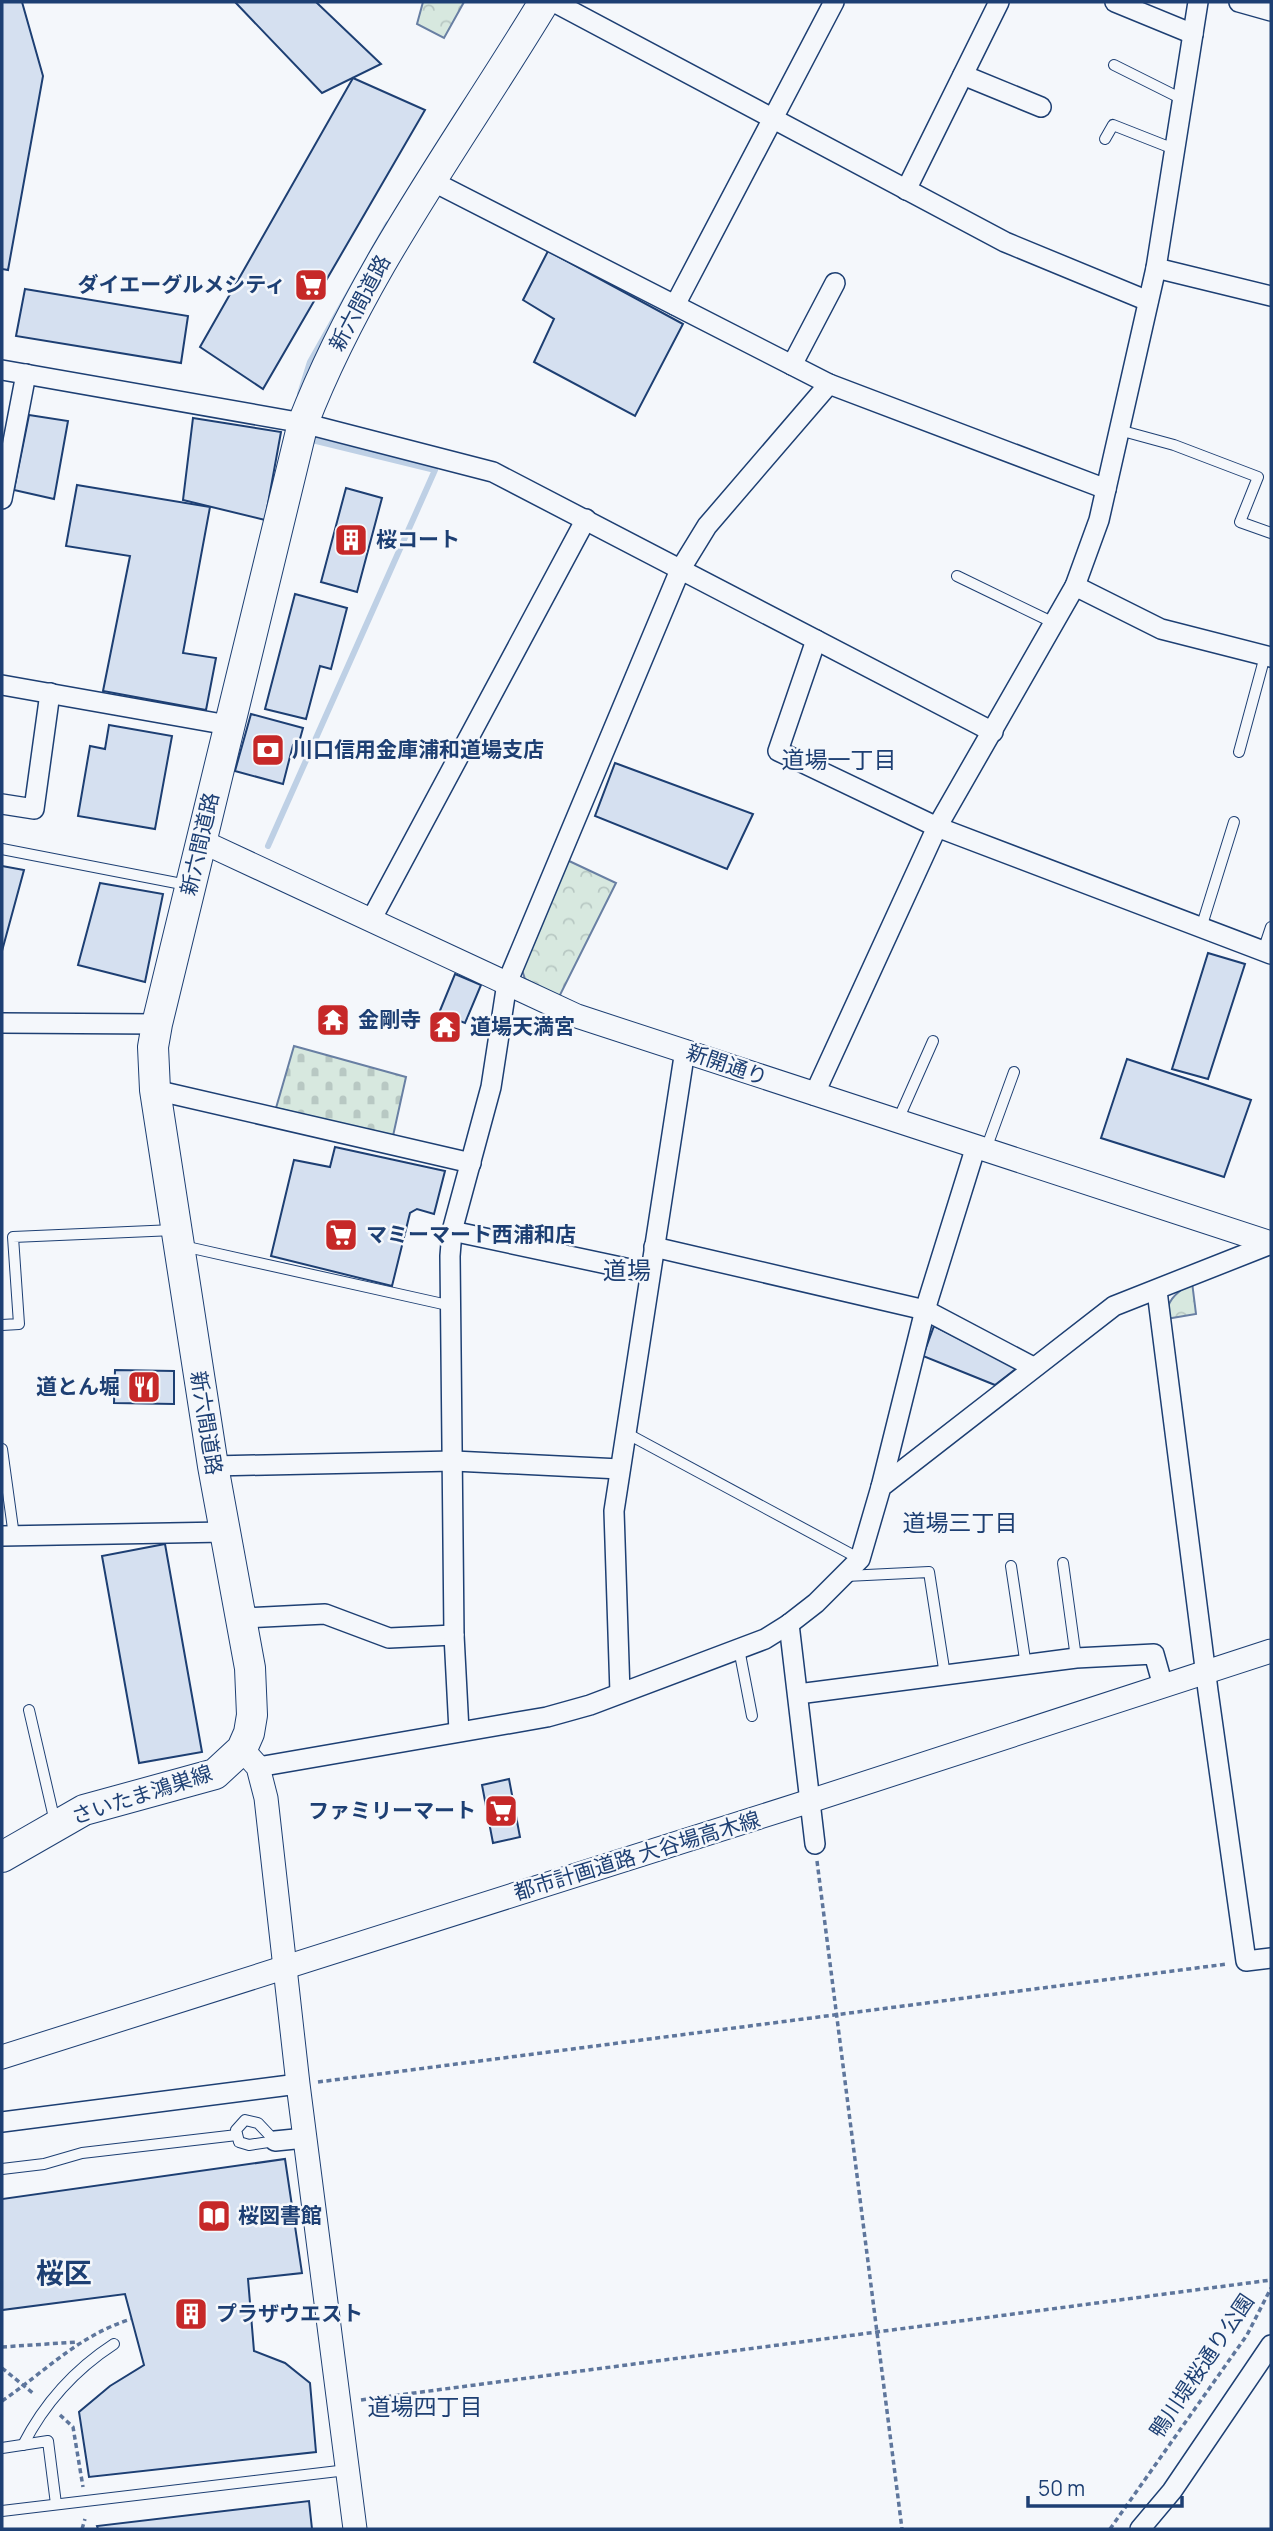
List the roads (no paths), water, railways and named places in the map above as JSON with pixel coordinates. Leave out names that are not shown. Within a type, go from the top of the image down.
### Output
[{"type":"main road","name":"新六間道路","points":[[250,1758],[253,1715],[242,1618],[213,1466],[176,1238],[155,1090],[153,1047],[228,725],[303,423],[345,328],[430,180],[544,2]]},
{"type":"main road","name":"さいたま鴻巣線","points":[[2,1857],[56,1825],[111,1801],[215,1774],[250,1758]]},
{"type":"street","points":[[554,2],[1005,242],[1148,302]]},
{"type":"street","points":[[675,305],[834,2]]},
{"type":"street","points":[[906,190],[999,2]]},
{"type":"street","points":[[1115,2],[1193,34]]},
{"type":"street","points":[[814,1095],[937,827],[1075,586],[1099,520],[1156,268],[1198,2]]},
{"type":"street","points":[[1239,2],[1271,11]]},
{"type":"street","points":[[963,75],[1041,107]]},
{"type":"street","points":[[430,180],[829,384],[1106,489]]},
{"type":"street","points":[[1156,268],[1271,296]]},
{"type":"street","points":[[792,365],[835,283]]},
{"type":"street","points":[[2,370],[303,423],[493,472],[993,732]]},
{"type":"street","points":[[2,499],[26,374]]},
{"type":"street","points":[[459,1731],[454,1635],[452,1231],[491,1087],[507,983],[680,570],[707,526],[829,384]]},
{"type":"street","points":[[371,920],[586,519]]},
{"type":"street","points":[[1075,586],[1161,629],[1268,657]]},
{"type":"street","points":[[816,640],[778,751],[937,827],[1267,953]]},
{"type":"street","points":[[2,685],[228,725]]},
{"type":"street","points":[[2,804],[34,809],[50,694]]},
{"type":"street","name":"新開通り","points":[[201,841],[558,1009],[1271,1243]]},
{"type":"street","points":[[2,1023],[157,1024]]},
{"type":"street","points":[[620,1693],[614,1511],[685,1050]]},
{"type":"street","points":[[155,1090],[471,1163]]},
{"type":"street","points":[[355,2529],[298,2084],[266,1798],[250,1758],[547,1717],[739,1649],[765,1639],[789,1625],[845,1576],[860,1559],[881,1487],[925,1310],[981,1147]]},
{"type":"street","points":[[452,1231],[649,1273]]},
{"type":"street","points":[[881,1487],[1114,1306],[1271,1243]]},
{"type":"street","points":[[654,1247],[925,1310],[1033,1367]]},
{"type":"street","points":[[1157,1291],[1205,1672],[1246,1961],[1271,1958]]},
{"type":"street","points":[[213,1466],[454,1461],[620,1469]]},
{"type":"street","points":[[8,1536],[225,1532]]},
{"type":"street","points":[[242,1618],[325,1614],[389,1638],[454,1635]]},
{"type":"street","points":[[789,1625],[815,1844]]},
{"type":"street","name":"都市計画道路 大谷場高木線","points":[[2,2057],[810,1801],[1271,1651]]},
{"type":"street","points":[[798,1694],[1076,1658],[1154,1654],[1163,1686]]},
{"type":"street","points":[[2,2122],[298,2084]]},
{"type":"street","points":[[275,2141],[305,2138]]},
{"type":"street","points":[[1140,2529],[1172,2491],[1271,2345]]},
{"type":"lane","points":[[1114,65],[1182,99]]},
{"type":"lane","points":[[1105,139],[1113,125],[1174,149]]},
{"type":"lane","points":[[1119,430],[1174,445],[1258,477],[1240,522],[1271,533]]},
{"type":"lane","points":[[957,576],[1054,623]]},
{"type":"lane","points":[[1239,752],[1268,657]]},
{"type":"lane","points":[[1201,929],[1234,822]]},
{"type":"lane","points":[[2,849],[191,886]]},
{"type":"lane","points":[[1267,953],[1271,927]]},
{"type":"lane","points":[[897,1122],[933,1041]]},
{"type":"lane","points":[[981,1147],[1014,1072]]},
{"type":"lane","points":[[2,1325],[19,1324],[13,1237],[176,1238],[453,1307]]},
{"type":"lane","points":[[626,1433],[860,1559]]},
{"type":"lane","points":[[2,1448],[8,1536]]},
{"type":"lane","points":[[1063,1563],[1076,1658]]},
{"type":"lane","points":[[1011,1566],[1026,1665]]},
{"type":"lane","points":[[845,1576],[929,1572],[944,1675]]},
{"type":"lane","points":[[739,1649],[752,1716]]},
{"type":"lane","points":[[29,1710],[56,1825]]},
{"type":"lane","points":[[252,2121],[262,2126],[275,2141],[243,2144],[237,2135],[240,2123],[252,2121]]},
{"type":"lane","points":[[2,2169],[44,2164],[82,2153],[237,2135]]},
{"type":"lane","points":[[23,2445],[38,2417],[74,2374],[114,2344]]},
{"type":"lane","points":[[2,2448],[48,2441],[56,2504]]},
{"type":"lane","points":[[2,2511],[347,2470]]},
{"type":"waterway","points":[[300,394],[310,362],[388,224]]},
{"type":"waterway","points":[[268,846],[435,470],[308,439]]},
{"type":"place","name":"ダイエーグルメシティ","points":[[311,285]]},
{"type":"place","name":"桜コート","points":[[351,540]]},
{"type":"place","name":"川口信用金庫浦和道場支店","points":[[268,750]]},
{"type":"place","name":"金剛寺","points":[[333,1020]]},
{"type":"place","name":"道場天満宮","points":[[445,1027]]},
{"type":"place","name":"マミーマート西浦和店","points":[[341,1235]]},
{"type":"place","name":"道とん堀","points":[[144,1387]]},
{"type":"place","name":"ファミリーマート","points":[[501,1811]]},
{"type":"place","name":"桜図書館","points":[[214,2216]]},
{"type":"place","name":"プラザウエスト","points":[[191,2314]]},
{"type":"district","name":"道場一丁目","points":[[839,760]]},
{"type":"district","name":"道場","points":[[627,1271]]},
{"type":"district","name":"道場三丁目","points":[[960,1523]]},
{"type":"district","name":"桜区","points":[[64,2273]]},
{"type":"district","name":"道場四丁目","points":[[425,2407]]}]
